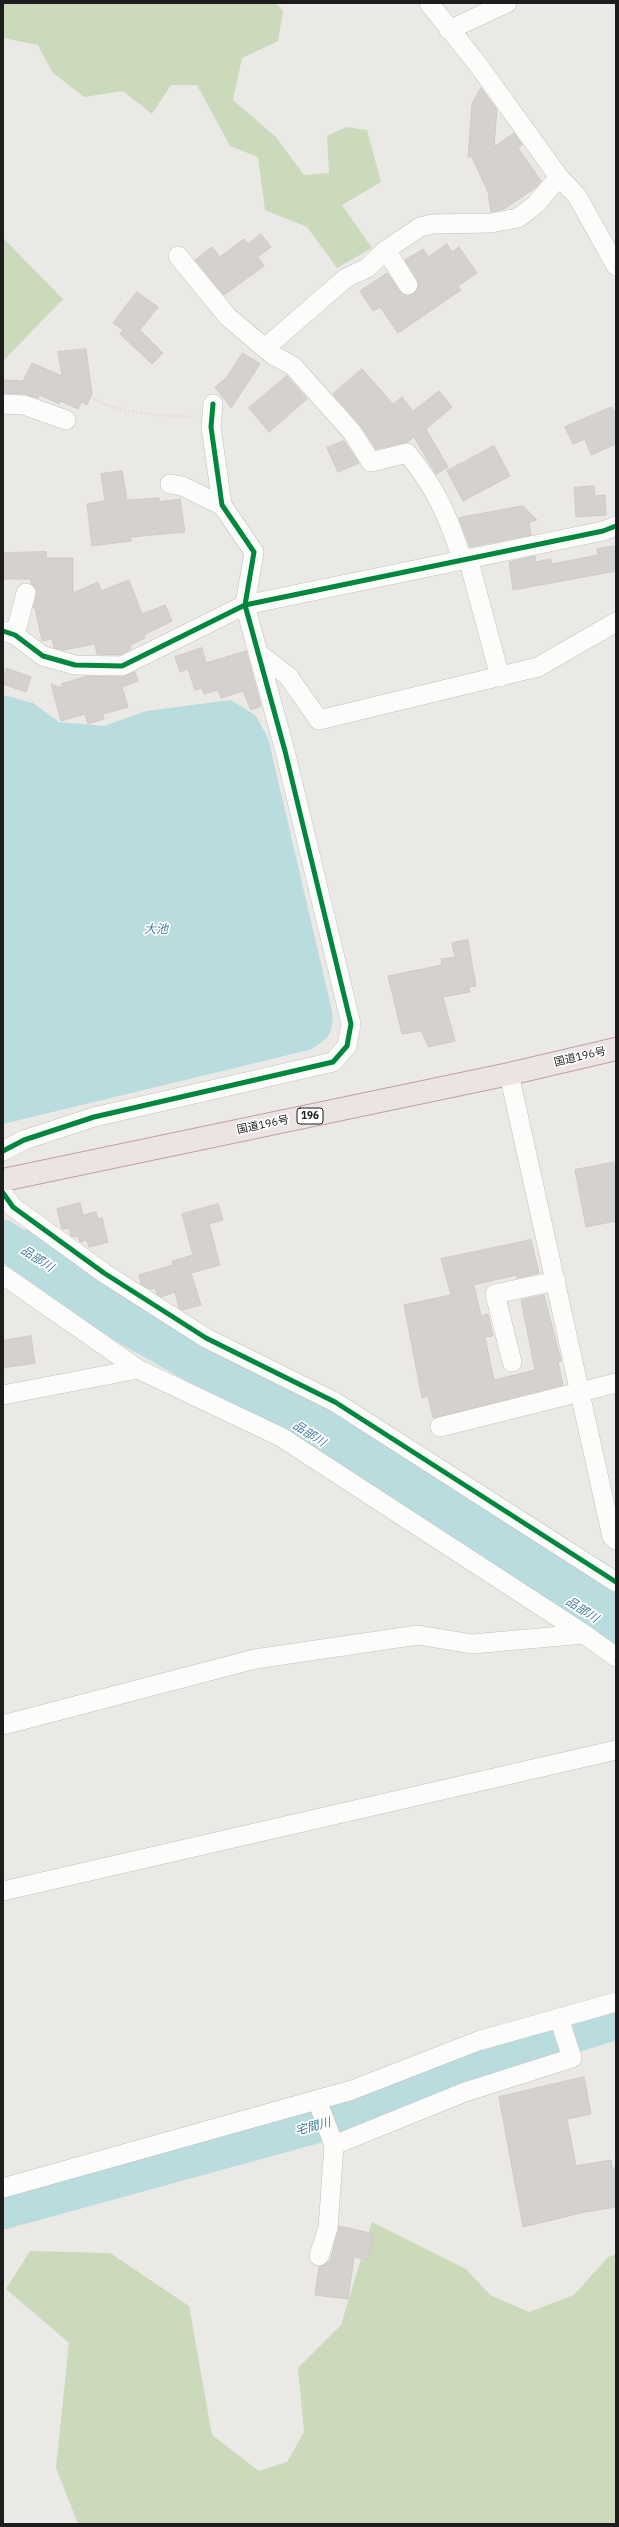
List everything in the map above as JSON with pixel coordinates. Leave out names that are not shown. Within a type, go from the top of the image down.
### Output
[{"type":"highway","name":"国道196号","points":[[3,1180],[509,1074],[616,1049]]},
{"type":"street","points":[[429,3],[448,30],[479,66],[559,177],[577,196],[616,266]]},
{"type":"street","points":[[448,30],[508,3]]},
{"type":"street","points":[[265,348],[346,278],[367,268],[386,250],[420,227],[432,224],[491,223],[518,218],[536,204],[559,177]]},
{"type":"street","points":[[386,250],[408,284]]},
{"type":"street","points":[[178,256],[228,317],[265,348],[293,366],[352,432],[371,462],[407,453],[426,477],[448,516],[465,558],[500,677]]},
{"type":"street","points":[[3,404],[24,405],[66,420]]},
{"type":"street","points":[[3,1151],[24,1140],[94,1117],[333,1062],[347,1046],[351,1024],[285,751],[245,605],[254,552],[223,506],[212,411]]},
{"type":"street","points":[[170,484],[182,486],[223,506]]},
{"type":"street","points":[[26,593],[9,633],[43,656],[75,665],[122,666],[245,605],[465,558],[603,531],[616,526]]},
{"type":"street","points":[[258,653],[288,676],[319,720],[538,667],[616,622]]},
{"type":"street","points":[[509,1074],[581,1392],[612,1537],[616,1540]]},
{"type":"street","points":[[3,1193],[13,1207],[104,1273],[206,1338],[335,1402],[616,1582]]},
{"type":"street","points":[[3,1275],[138,1370],[281,1437],[584,1634],[616,1657]]},
{"type":"street","points":[[512,1362],[495,1294],[556,1281]]},
{"type":"street","points":[[3,1395],[138,1370]]},
{"type":"street","points":[[440,1427],[616,1383]]},
{"type":"street","points":[[3,1725],[255,1659],[418,1635],[472,1644],[584,1634]]},
{"type":"street","points":[[3,1891],[616,1750]]},
{"type":"street","points":[[3,2188],[317,2101],[352,2090],[478,2041],[616,2002]]},
{"type":"street","points":[[333,2145],[465,2092],[572,2058],[559,2018]]},
{"type":"street","points":[[317,2101],[333,2145],[328,2228],[319,2256]]},
{"type":"path","points":[[94,399],[107,406],[152,414],[212,411]]},
{"type":"green space","points":[[3,3],[276,3],[283,11],[278,41],[242,58],[233,100],[276,137],[304,175],[329,173],[327,136],[346,127],[367,130],[381,182],[342,205],[372,248],[337,268],[307,227],[265,210],[258,157],[230,146],[197,85],[171,85],[152,114],[123,91],[84,97],[52,72],[38,45],[3,38]]},
{"type":"green space","points":[[3,238],[63,299],[3,361]]},
{"type":"green space","points":[[372,2222],[466,2269],[490,2295],[529,2312],[574,2295],[608,2257],[616,2254],[616,2524],[78,2524],[56,2468],[69,2343],[6,2289],[30,2251],[110,2253],[189,2306],[212,2435],[259,2471],[287,2462],[304,2432],[298,2368],[341,2325]]},
{"type":"water","name":"大池","points":[[3,695],[33,703],[59,722],[104,726],[146,711],[231,700],[256,716],[268,738],[332,1011],[331,1030],[326,1039],[309,1050],[3,1124]]},
{"type":"water","points":[[28,1229],[340,1413],[616,1590],[616,1652],[224,1402],[114,1340],[3,1263],[3,1242]]},
{"type":"building","points":[[481,88],[497,110],[494,147],[514,133],[522,145],[518,148],[541,181],[534,189],[504,209],[491,212],[488,192],[472,157],[468,157],[472,104]]},
{"type":"building","points":[[261,234],[271,247],[258,257],[264,266],[224,295],[195,260],[212,247],[220,257],[244,239],[248,244]]},
{"type":"building","points":[[447,244],[452,252],[459,247],[477,273],[458,286],[461,290],[398,333],[380,307],[373,311],[360,291],[387,273],[403,294],[414,294],[419,284],[405,260],[423,249],[428,257]]},
{"type":"building","points":[[137,292],[158,307],[140,330],[163,353],[152,364],[120,334],[123,330],[113,323]]},
{"type":"building","points":[[86,349],[92,394],[87,405],[82,402],[78,409],[60,401],[59,404],[40,395],[38,398],[25,394],[3,393],[3,380],[23,381],[32,363],[62,376],[58,352]]},
{"type":"building","points":[[243,353],[260,364],[231,408],[215,387],[226,378]]},
{"type":"building","points":[[362,369],[393,404],[402,397],[413,411],[439,391],[452,407],[426,429],[448,467],[436,474],[414,437],[408,442],[376,449],[360,425],[333,394]]},
{"type":"building","points":[[287,376],[307,399],[269,432],[249,408]]},
{"type":"building","points":[[612,407],[616,415],[616,444],[591,455],[585,439],[573,444],[565,427]]},
{"type":"building","points":[[344,441],[359,463],[338,472],[327,448]]},
{"type":"building","points":[[494,446],[510,476],[463,501],[447,471]]},
{"type":"building","points":[[122,471],[127,500],[159,498],[159,502],[180,499],[185,532],[131,537],[131,541],[92,546],[87,504],[105,501],[101,474]]},
{"type":"building","points":[[594,486],[595,496],[605,495],[606,515],[576,517],[574,488]]},
{"type":"building","points":[[523,506],[537,520],[529,522],[531,535],[470,547],[459,518]]},
{"type":"building","points":[[616,546],[616,571],[513,590],[509,562],[535,556],[536,562],[551,559],[552,564],[598,555],[597,549]]},
{"type":"building","points":[[46,552],[46,558],[73,558],[73,593],[98,582],[101,591],[129,580],[142,614],[165,605],[172,621],[144,635],[145,638],[130,645],[131,649],[120,655],[97,654],[95,644],[63,650],[54,648],[52,639],[42,641],[35,608],[33,608],[37,590],[31,584],[31,579],[3,579],[3,553]]},
{"type":"building","points":[[202,648],[206,663],[246,651],[261,706],[251,710],[243,691],[221,698],[218,690],[204,694],[202,688],[195,690],[188,669],[180,672],[175,657]]},
{"type":"building","points":[[6,668],[31,677],[26,692],[3,684]]},
{"type":"building","points":[[135,672],[138,681],[122,687],[128,707],[103,714],[104,719],[88,724],[85,714],[61,721],[51,684],[62,688],[61,684],[87,676],[122,677]]},
{"type":"building","points":[[468,940],[476,986],[469,987],[470,992],[443,997],[455,1041],[429,1047],[421,1031],[402,1034],[388,976],[442,965],[441,959],[455,957],[452,943]]},
{"type":"building","points":[[616,1162],[616,1221],[586,1227],[575,1170]]},
{"type":"building","points":[[80,1203],[83,1215],[96,1212],[98,1219],[102,1218],[108,1242],[89,1247],[87,1240],[80,1242],[78,1237],[71,1236],[69,1228],[62,1229],[57,1209]]},
{"type":"building","points":[[218,1204],[223,1220],[209,1224],[220,1265],[191,1273],[201,1305],[183,1310],[179,1308],[175,1292],[161,1297],[157,1294],[155,1288],[150,1289],[141,1284],[139,1275],[173,1265],[172,1261],[193,1255],[182,1214]]},
{"type":"building","points":[[531,1240],[539,1273],[517,1278],[516,1275],[474,1285],[481,1316],[488,1314],[493,1336],[485,1337],[494,1380],[535,1370],[521,1300],[544,1295],[561,1361],[558,1362],[563,1385],[433,1418],[428,1396],[422,1398],[404,1305],[451,1295],[441,1259]]},
{"type":"building","points":[[31,1336],[35,1363],[3,1368],[3,1341]]},
{"type":"building","points":[[584,2077],[591,2114],[567,2119],[576,2166],[611,2160],[612,2168],[616,2168],[616,2207],[585,2212],[523,2227],[499,2097]]},
{"type":"building","points":[[339,2226],[374,2234],[368,2260],[354,2257],[348,2299],[315,2295],[319,2267],[330,2261]]},
{"type":"waterway","name":"品部川","points":[[3,1237],[48,1265]]},
{"type":"waterway","name":"宅間川","points":[[3,2212],[345,2118],[517,2053],[616,2022]]},
{"type":"cycle path","points":[[3,1151],[24,1140],[94,1117],[333,1062],[347,1046],[351,1024],[285,751],[245,605],[254,552],[222,505],[211,427],[213,404]]},
{"type":"cycle path","points":[[3,631],[15,635],[43,656],[75,665],[122,666],[245,605],[603,531],[616,526]]},
{"type":"cycle path","points":[[3,1193],[13,1207],[104,1273],[206,1338],[335,1402],[616,1582]]}]
